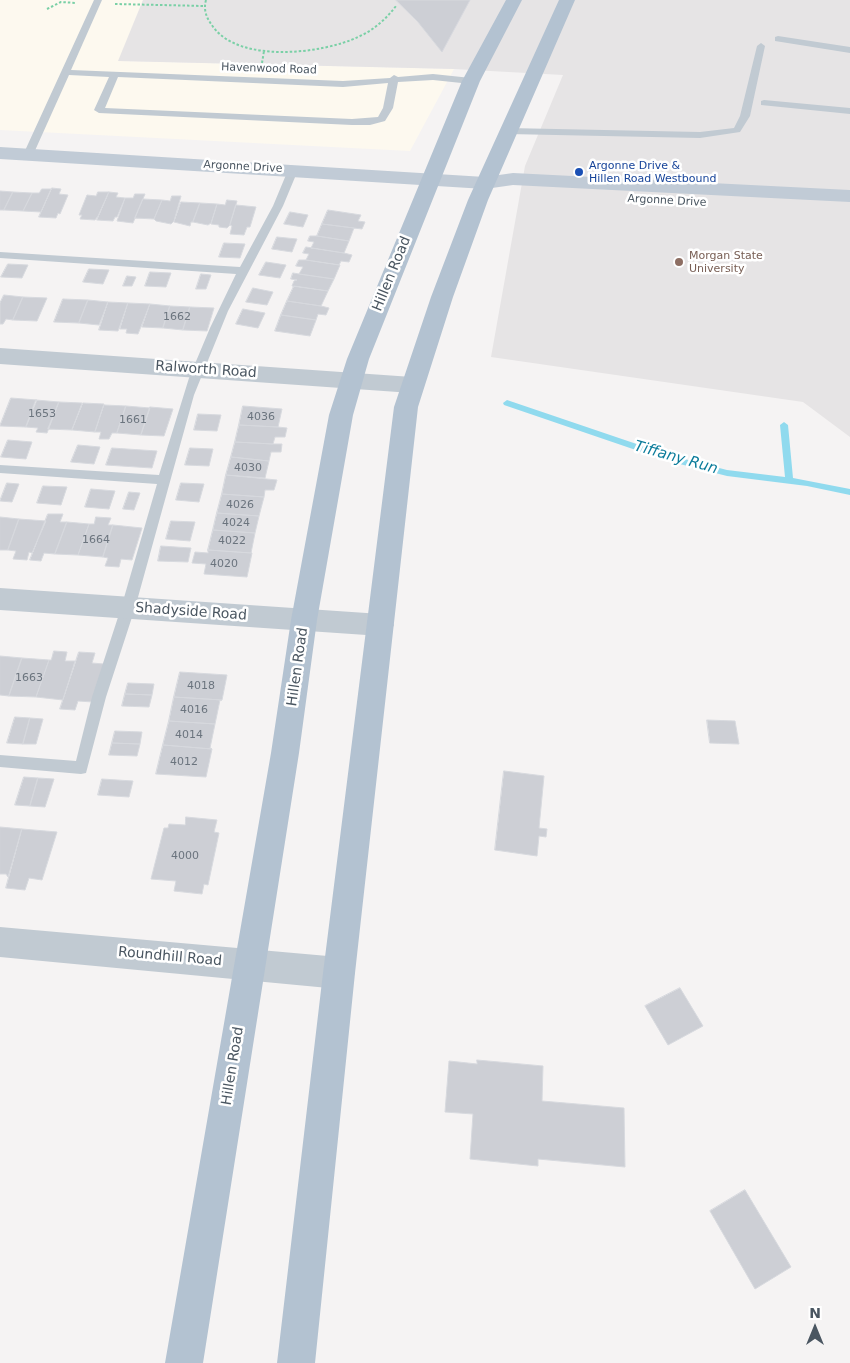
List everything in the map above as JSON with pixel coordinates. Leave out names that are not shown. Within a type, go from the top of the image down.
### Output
[{"type":"main road","name":"Hillen Road","points":[[184,1363],[285,753],[304,620],[334,448],[350,380],[470,81],[514,0]]},
{"type":"main road","points":[[296,1363],[339,973],[381,625],[400,440],[412,385],[442,297],[485,183],[567,0]]},
{"type":"main road","name":"Argonne Drive","points":[[0,153],[485,183],[513,179],[850,196]]},
{"type":"main road","name":"Argonne Drive","points":[[485,183],[512,192],[850,212]]},
{"type":"street","name":"Ralworth Road","points":[[0,356],[412,385]]},
{"type":"street","name":"Shadyside Road","points":[[0,599],[381,625]]},
{"type":"street","name":"Roundhill Road","points":[[0,942],[339,973]]},
{"type":"lane","points":[[28,155],[97,2]]},
{"type":"lane","points":[[778,39],[850,50]]},
{"type":"lane","points":[[508,131],[700,135],[737,130],[745,116],[761,46]]},
{"type":"lane","name":"Havenwood Road","points":[[67,72],[344,84],[394,78],[433,77],[470,81]]},
{"type":"lane","points":[[115,74],[99,110],[352,122],[370,122],[382,119],[388,108],[394,78]]},
{"type":"lane","points":[[764,103],[850,111]]},
{"type":"lane","points":[[0,760],[81,768],[99,697],[128,608],[163,480],[197,369],[243,270],[287,190],[293,170]]},
{"type":"lane","points":[[0,255],[243,270]]},
{"type":"lane","points":[[0,468],[163,480]]},
{"type":"path","points":[[206,0],[204,6],[211,26],[220,35],[253,50],[278,52],[305,51],[351,41],[383,22],[396,6]]},
{"type":"path","points":[[47,8],[61,2],[204,6]]},
{"type":"shaded area","points":[[0,0],[143,0],[119,61],[454,69],[410,151],[0,130]]},
{"type":"shaded area","name":"Morgan State University","points":[[143,0],[850,0],[850,437],[803,402],[491,357],[525,166],[563,75],[454,69],[118,61]]},
{"type":"building","points":[[396,0],[470,0],[442,52],[418,22]]},
{"type":"building","points":[[52,188],[61,189],[59,194],[68,195],[60,214],[58,213],[56,218],[39,217]]},
{"type":"building","points":[[42,189],[51,189],[41,212],[23,211],[32,193],[39,193]]},
{"type":"building","points":[[0,191],[13,192],[4,210],[0,210]]},
{"type":"building","points":[[13,192],[32,193],[23,211],[4,210]]},
{"type":"building","points":[[98,192],[109,192],[98,216],[95,220],[80,219],[82,215],[79,215],[87,195],[96,196]]},
{"type":"building","points":[[109,192],[118,193],[116,197],[125,198],[117,217],[113,221],[97,220]]},
{"type":"building","points":[[135,194],[145,194],[133,223],[117,221],[125,198],[133,198]]},
{"type":"building","points":[[172,196],[181,196],[174,221],[171,224],[156,221],[154,219],[162,200],[170,201]]},
{"type":"building","points":[[143,199],[162,200],[154,219],[135,218]]},
{"type":"building","points":[[227,200],[237,201],[230,225],[227,228],[211,224],[217,204],[225,205]]},
{"type":"building","points":[[181,202],[200,203],[190,226],[174,222]]},
{"type":"building","points":[[200,203],[217,204],[211,223],[208,225],[193,222]]},
{"type":"building","points":[[236,205],[256,207],[250,227],[247,227],[244,235],[230,234],[232,226],[230,225]]},
{"type":"building","points":[[328,210],[361,215],[358,221],[365,222],[362,229],[322,224]]},
{"type":"building","points":[[290,212],[308,215],[303,227],[284,224]]},
{"type":"building","points":[[322,224],[354,228],[349,241],[317,236]]},
{"type":"building","points":[[310,236],[349,241],[344,253],[311,248],[314,242],[308,241]]},
{"type":"building","points":[[277,237],[297,239],[292,252],[272,249]]},
{"type":"building","points":[[224,243],[245,244],[240,258],[219,257]]},
{"type":"building","points":[[306,247],[352,255],[349,262],[341,261],[339,265],[306,260],[309,254],[303,253]]},
{"type":"building","points":[[299,260],[340,265],[334,279],[299,274],[303,267],[296,266]]},
{"type":"building","points":[[266,262],[286,265],[280,278],[259,275]]},
{"type":"building","points":[[8,264],[28,265],[22,278],[1,277]]},
{"type":"building","points":[[89,269],[109,270],[103,284],[83,282]]},
{"type":"building","points":[[150,272],[171,273],[166,287],[145,286]]},
{"type":"building","points":[[293,273],[334,279],[328,291],[292,286],[294,281],[297,280],[291,279]]},
{"type":"building","points":[[201,274],[211,275],[206,289],[196,289]]},
{"type":"building","points":[[127,276],[136,277],[132,286],[123,286]]},
{"type":"building","points":[[294,286],[328,291],[321,306],[287,301]]},
{"type":"building","points":[[253,288],[273,292],[267,305],[246,302]]},
{"type":"building","points":[[4,295],[23,297],[13,320],[6,319],[3,324],[0,324],[0,303]]},
{"type":"building","points":[[23,297],[47,298],[37,321],[13,320]]},
{"type":"building","points":[[63,299],[88,300],[79,323],[54,322]]},
{"type":"building","points":[[88,300],[108,302],[99,325],[79,323]]},
{"type":"building","points":[[287,301],[329,308],[326,315],[318,314],[316,320],[281,315]]},
{"type":"building","points":[[108,302],[128,303],[118,331],[99,330]]},
{"type":"building","points":[[128,303],[150,304],[138,334],[126,333],[127,329],[120,329]]},
{"type":"building","points":[[150,304],[170,306],[163,328],[142,327]]},
{"type":"building","points":[[170,306],[190,307],[183,330],[163,328]]},
{"type":"building","points":[[190,307],[214,308],[207,331],[183,330]]},
{"type":"building","points":[[243,309],[265,313],[258,328],[236,324]]},
{"type":"building","points":[[281,315],[316,320],[310,336],[275,331]]},
{"type":"building","points":[[11,398],[37,400],[26,427],[0,426]]},
{"type":"building","points":[[36,400],[59,402],[47,433],[36,432],[38,428],[26,427]]},
{"type":"building","points":[[59,402],[82,403],[72,430],[48,429]]},
{"type":"building","points":[[83,403],[104,404],[95,432],[72,430]]},
{"type":"building","points":[[104,405],[126,406],[117,433],[112,433],[109,439],[99,439],[101,432],[95,432]]},
{"type":"building","points":[[126,406],[150,408],[141,435],[117,433]]},
{"type":"building","points":[[243,406],[282,409],[278,427],[239,425]]},
{"type":"building","points":[[150,407],[173,409],[164,436],[141,435]]},
{"type":"building","points":[[198,414],[221,415],[217,431],[194,430]]},
{"type":"building","points":[[239,425],[287,428],[285,437],[275,437],[273,444],[235,442]]},
{"type":"building","points":[[8,440],[32,442],[26,459],[1,457]]},
{"type":"building","points":[[235,442],[282,444],[281,452],[271,452],[269,461],[231,457]]},
{"type":"building","points":[[78,445],[100,447],[94,464],[71,462]]},
{"type":"building","points":[[112,448],[157,451],[152,468],[106,465]]},
{"type":"building","points":[[190,448],[213,449],[209,466],[185,465]]},
{"type":"building","points":[[231,457],[269,461],[265,478],[226,475]]},
{"type":"building","points":[[226,475],[277,480],[274,490],[265,490],[264,497],[222,494]]},
{"type":"building","points":[[7,483],[19,484],[12,502],[0,501]]},
{"type":"building","points":[[181,483],[204,484],[199,502],[176,500]]},
{"type":"building","points":[[43,486],[67,487],[61,505],[37,503]]},
{"type":"building","points":[[91,489],[115,491],[109,509],[85,507]]},
{"type":"building","points":[[129,492],[140,493],[134,510],[123,509]]},
{"type":"building","points":[[222,494],[264,497],[259,516],[217,513]]},
{"type":"building","points":[[217,513],[259,516],[255,533],[213,530]]},
{"type":"building","points":[[48,514],[63,514],[60,522],[67,522],[55,554],[44,553],[41,561],[30,560]]},
{"type":"building","points":[[0,517],[19,519],[8,550],[0,550]]},
{"type":"building","points":[[96,517],[111,518],[108,525],[113,525],[103,557],[78,555],[89,524],[94,524]]},
{"type":"building","points":[[19,519],[46,521],[32,553],[29,552],[27,560],[13,559],[16,551],[8,550]]},
{"type":"building","points":[[171,521],[195,522],[190,541],[166,539]]},
{"type":"building","points":[[67,522],[89,524],[78,555],[55,554]]},
{"type":"building","points":[[113,525],[142,528],[132,560],[121,559],[119,567],[105,566],[108,558],[103,557]]},
{"type":"building","points":[[213,530],[255,533],[251,553],[208,550]]},
{"type":"building","points":[[161,546],[191,548],[188,562],[158,561]]},
{"type":"building","points":[[208,550],[252,553],[247,577],[204,574],[206,564],[192,563],[195,552],[208,553]]},
{"type":"building","points":[[54,651],[67,652],[65,661],[75,661],[63,700],[36,697]]},
{"type":"building","points":[[79,652],[95,653],[92,663],[104,664],[93,702],[78,701],[75,710],[60,709]]},
{"type":"building","points":[[0,656],[22,658],[9,696],[0,695]]},
{"type":"building","points":[[22,658],[49,660],[36,697],[9,696]]},
{"type":"building","points":[[180,672],[227,675],[222,700],[174,697]]},
{"type":"building","points":[[128,683],[154,684],[152,695],[125,694]]},
{"type":"building","points":[[125,694],[152,695],[149,707],[122,706]]},
{"type":"building","points":[[174,697],[222,700],[220,700],[215,724],[169,721]]},
{"type":"building","points":[[15,717],[30,718],[23,744],[7,743]]},
{"type":"building","points":[[30,718],[43,719],[36,744],[23,744]]},
{"type":"building","points":[[707,720],[735,721],[739,744],[710,743]]},
{"type":"building","points":[[169,721],[215,724],[210,748],[212,749],[163,745]]},
{"type":"building","points":[[115,731],[142,732],[140,744],[112,743]]},
{"type":"building","points":[[112,743],[140,744],[137,756],[109,755]]},
{"type":"building","points":[[163,745],[212,749],[206,777],[156,774]]},
{"type":"building","points":[[504,771],[544,776],[539,828],[547,829],[546,837],[539,836],[537,856],[495,850]]},
{"type":"building","points":[[24,777],[38,778],[30,806],[15,805]]},
{"type":"building","points":[[38,778],[54,779],[45,807],[30,806]]},
{"type":"building","points":[[102,779],[133,781],[129,797],[98,795]]},
{"type":"building","points":[[186,817],[217,820],[214,832],[219,833],[208,885],[204,884],[202,894],[174,891],[176,881],[151,879],[164,828],[168,828],[169,824],[185,825]]},
{"type":"building","points":[[0,827],[22,829],[8,877],[6,874],[0,874]]},
{"type":"building","points":[[22,829],[57,832],[42,880],[29,878],[25,890],[6,888]]},
{"type":"building","points":[[680,988],[703,1026],[668,1045],[645,1006]]},
{"type":"building","points":[[477,1060],[543,1066],[542,1101],[624,1108],[625,1167],[538,1159],[538,1166],[470,1159],[473,1114],[445,1112],[449,1061],[477,1064]]},
{"type":"building","points":[[745,1190],[791,1267],[755,1289],[710,1211]]},
{"type":"waterway","name":"Tiffany Run","points":[[507,403],[668,458],[727,473],[789,481]]},
{"type":"waterway","points":[[784,425],[789,481]]},
{"type":"waterway","name":"Tiffany Run","points":[[789,481],[850,492]]},
{"type":"place","name":"Argonne Drive & Hillen Road Westbound","points":[[579,172]]},
{"type":"place","name":"Morgan State University","points":[[679,262]]}]
